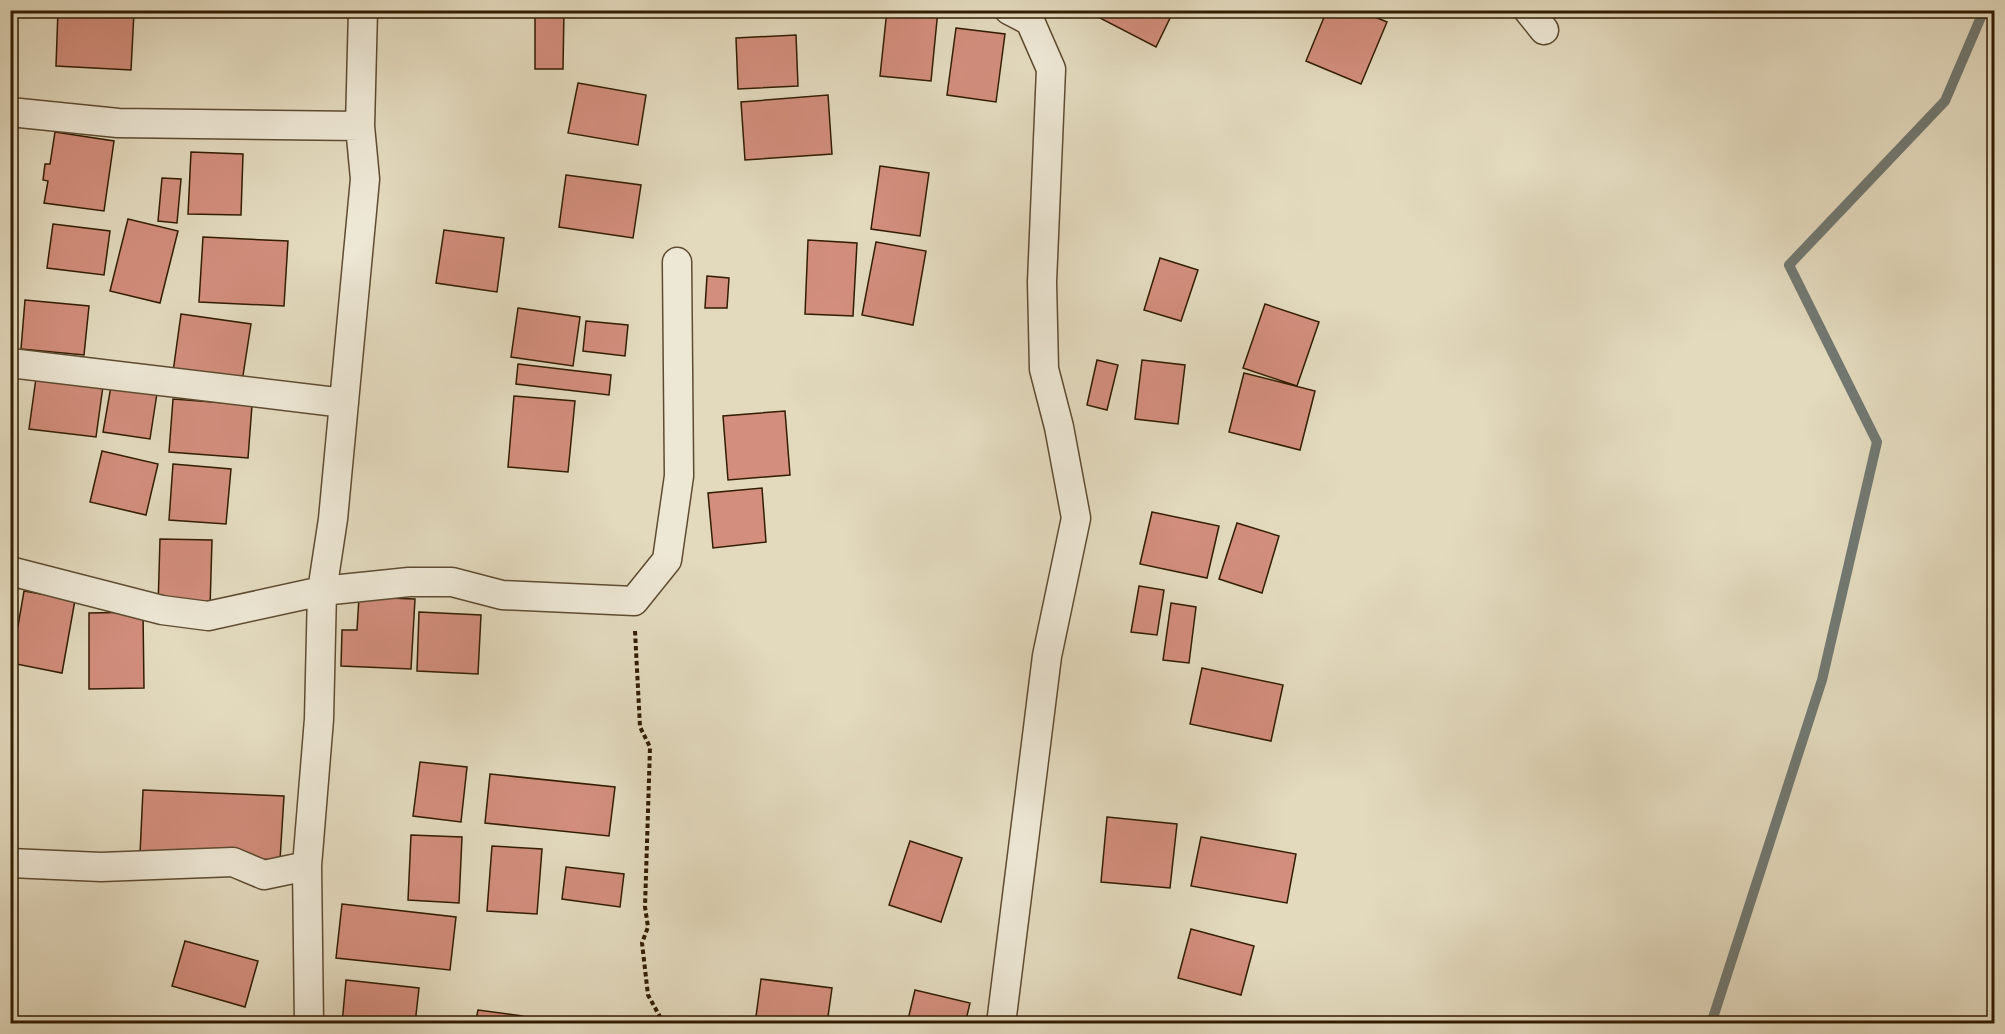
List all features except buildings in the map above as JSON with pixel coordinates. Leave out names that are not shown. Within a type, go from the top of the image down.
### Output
[{"type":"street","points":[[309,1023],[307,866],[319,719],[322,591],[333,519],[365,178],[360,126],[363,10]]},
{"type":"street","points":[[1001,1023],[1047,656],[1076,518],[1059,427],[1044,369],[1042,282],[1051,69],[1030,21],[1009,10]]},
{"type":"street","points":[[10,112],[118,123],[360,126]]},
{"type":"street","points":[[10,571],[162,610],[208,616],[322,591],[409,582],[452,582],[502,595],[634,601],[667,560],[679,476],[677,262]]},
{"type":"street","points":[[10,363],[344,403]]},
{"type":"street","points":[[10,863],[101,867],[233,862],[264,875],[307,866]]},
{"type":"path","points":[[634,601],[640,727],[650,747],[645,907],[648,927],[642,943],[648,995],[664,1023]]},
{"type":"waterway","points":[[1711,1024],[1822,680],[1877,442],[1789,265],[1945,101],[1984,10]]}]
